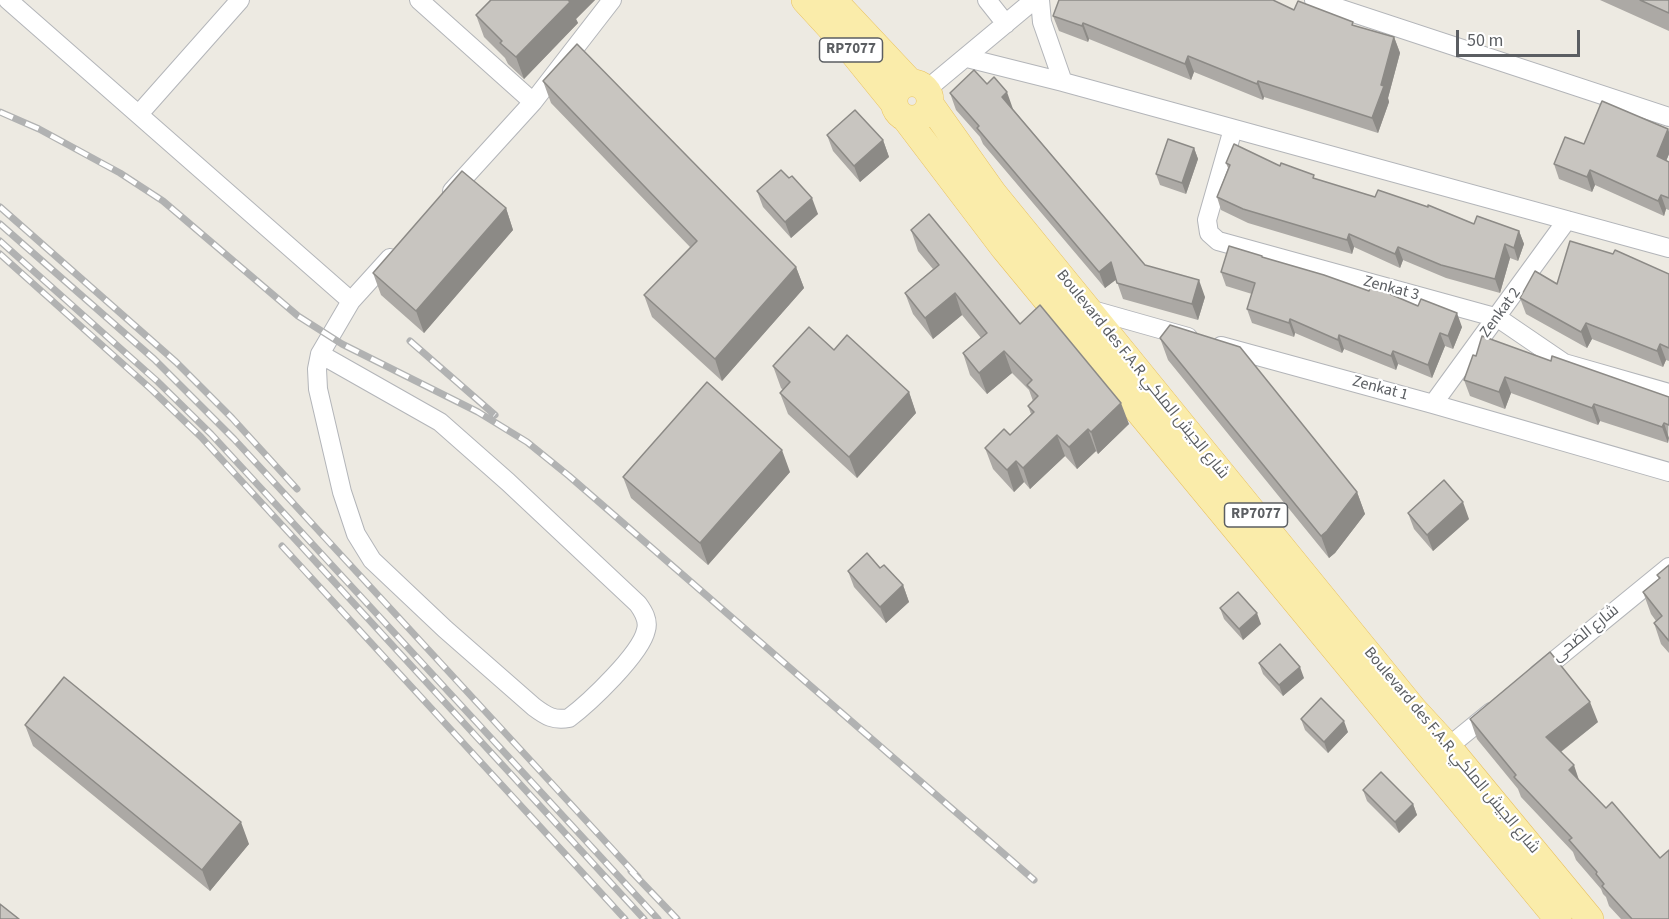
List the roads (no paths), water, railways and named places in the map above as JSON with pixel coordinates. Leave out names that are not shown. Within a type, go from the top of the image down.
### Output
[{"type":"main road","name":"Boulevard des F.A.R شارع الجيش الملكي","points":[[805,0],[850,49],[913,100],[1004,248],[1558,919]]},
{"type":"main road","name":"Boulevard des F.A.R شارع الجيش الملكي","points":[[833,0],[913,100],[1089,309],[1414,710],[1448,747],[1590,919]]},
{"type":"street","points":[[8,0],[351,301]]},
{"type":"street","points":[[139,114],[240,0]]},
{"type":"street","points":[[419,0],[533,102]]},
{"type":"street","points":[[438,206],[533,102],[612,0]]},
{"type":"street","points":[[987,0],[1006,24]]},
{"type":"street","points":[[913,100],[967,58],[1034,0]]},
{"type":"street","points":[[1040,0],[1042,22],[1063,82]]},
{"type":"street","points":[[1314,0],[1333,3],[1669,117]]},
{"type":"street","points":[[967,58],[1063,82],[1669,248]]},
{"type":"street","name":"Zenkat 3","points":[[1233,129],[1207,220],[1209,233],[1218,242],[1498,318],[1563,363],[1669,393]]},
{"type":"street","name":"Zenkat 2","points":[[1433,404],[1498,318],[1567,220]]},
{"type":"street","points":[[320,354],[440,422],[508,482],[638,604],[646,620],[646,630],[642,639],[614,676],[569,718],[560,720],[549,718],[446,629],[372,560],[363,548],[350,519],[318,389],[317,369],[320,354],[351,301],[399,249]]},
{"type":"street","name":"Zenkat 1","points":[[1089,309],[1669,472]]},
{"type":"street","name":"شارع الضحى","points":[[1525,684],[1669,567]]},
{"type":"street","points":[[1448,747],[1507,699]]},
{"type":"railway","points":[[0,112],[39,129],[120,173],[163,201],[298,316],[342,344],[478,412],[527,442],[1034,880]]},
{"type":"railway","points":[[0,207],[176,362],[232,418],[297,489]]},
{"type":"railway","points":[[0,224],[154,359],[234,439],[638,877]]},
{"type":"railway","points":[[0,241],[157,381],[211,434],[658,919]]},
{"type":"railway","points":[[0,254],[201,437],[644,919]]},
{"type":"railway","points":[[410,341],[495,415]]},
{"type":"railway","points":[[282,546],[625,919]]},
{"type":"railway","points":[[631,871],[677,919]]}]
